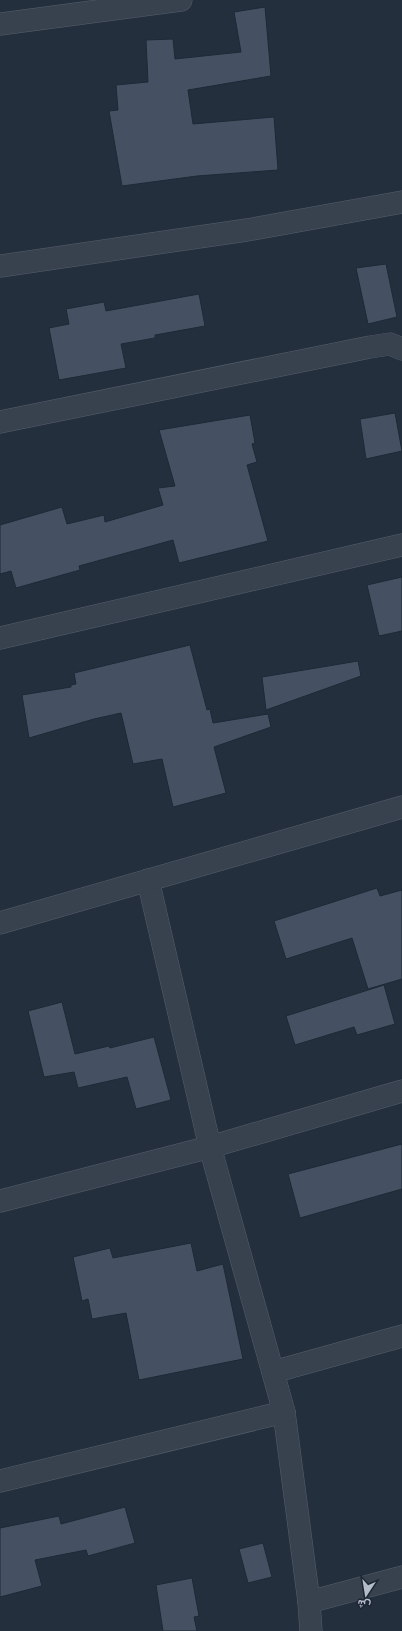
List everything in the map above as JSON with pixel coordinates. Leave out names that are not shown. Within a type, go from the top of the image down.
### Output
[{"type":"street","points":[[0,24],[181,0]]},
{"type":"street","points":[[0,266],[247,230],[402,202]]},
{"type":"street","points":[[0,422],[370,347],[390,344],[402,349]]},
{"type":"street","points":[[0,638],[402,545]]},
{"type":"street","points":[[0,923],[402,807]]},
{"type":"street","points":[[148,880],[210,1147],[284,1412],[309,1602],[311,1631]]},
{"type":"street","points":[[0,1201],[210,1147],[402,1092]]},
{"type":"street","points":[[273,1372],[402,1336]]},
{"type":"street","points":[[0,1481],[284,1412]]},
{"type":"street","points":[[309,1602],[402,1577]]},
{"type":"building","points":[[265,7],[271,76],[188,90],[193,124],[274,117],[278,170],[197,176],[122,186],[109,111],[118,110],[116,85],[148,82],[146,40],[173,39],[175,59],[241,52],[234,12]]},
{"type":"building","points":[[386,264],[397,317],[368,324],[356,268]]},
{"type":"building","points":[[199,294],[205,326],[155,335],[155,338],[121,344],[126,368],[59,380],[49,328],[69,324],[66,309],[104,302],[106,311]]},
{"type":"building","points":[[395,413],[402,451],[366,459],[360,419]]},
{"type":"building","points":[[250,415],[255,443],[252,444],[257,462],[247,465],[268,541],[179,563],[173,540],[79,566],[80,570],[16,588],[11,571],[0,574],[0,525],[62,507],[67,524],[104,515],[105,522],[163,505],[158,488],[175,486],[159,430]]},
{"type":"building","points":[[402,577],[402,631],[379,636],[367,585]]},
{"type":"building","points":[[190,645],[207,710],[210,709],[213,723],[268,714],[271,727],[214,747],[226,793],[173,807],[162,759],[133,764],[121,713],[94,719],[29,738],[22,695],[71,687],[71,685],[76,684],[74,673]]},
{"type":"building","points":[[358,661],[361,676],[266,710],[262,677]]},
{"type":"building","points":[[377,888],[380,896],[402,890],[402,979],[368,989],[352,938],[286,959],[274,921]]},
{"type":"building","points":[[384,985],[395,1024],[357,1035],[354,1027],[295,1045],[286,1016]]},
{"type":"building","points":[[62,1002],[75,1054],[109,1046],[110,1048],[154,1037],[171,1100],[136,1109],[127,1077],[78,1088],[74,1072],[44,1077],[28,1011]]},
{"type":"building","points":[[402,1144],[402,1189],[300,1218],[288,1174]]},
{"type":"building","points":[[191,1243],[197,1271],[223,1264],[243,1359],[139,1380],[126,1313],[92,1319],[88,1299],[82,1301],[73,1257],[110,1248],[113,1258]]},
{"type":"building","points":[[125,1507],[135,1543],[88,1556],[86,1550],[35,1560],[42,1586],[0,1597],[0,1528],[59,1516],[61,1524]]},
{"type":"building","points":[[263,1543],[272,1577],[248,1583],[239,1549]]},
{"type":"building","points":[[192,1578],[199,1616],[194,1617],[197,1631],[163,1631],[156,1585]]}]
